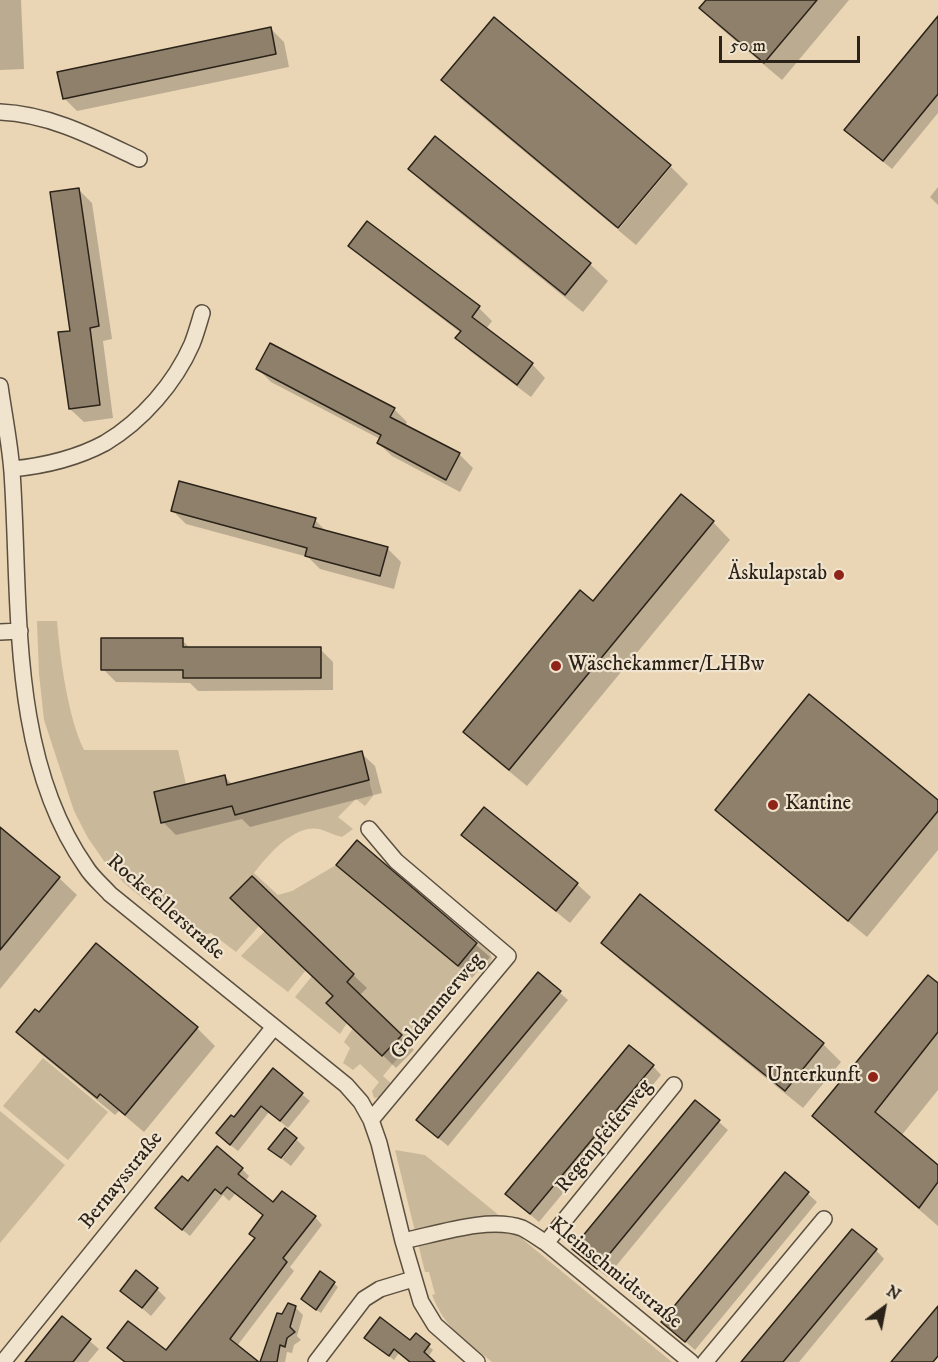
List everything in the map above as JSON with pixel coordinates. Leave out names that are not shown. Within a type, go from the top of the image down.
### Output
[{"type":"street","points":[[0,112],[15,113],[62,124],[139,159]]},
{"type":"street","points":[[12,469],[38,466],[73,456],[104,443],[131,423],[153,403],[169,383],[192,345],[202,313]]},
{"type":"street","name":"Rockefellerstraße","points":[[0,386],[12,469],[20,631],[27,712],[42,773],[70,843],[87,869],[110,894],[346,1085],[361,1102],[371,1120],[379,1143],[413,1279],[421,1302],[435,1325],[477,1362]]},
{"type":"street","points":[[0,632],[20,631]]},
{"type":"street","name":"Goldammerweg","points":[[369,829],[396,861],[508,956],[371,1120]]},
{"type":"street","name":"Bernaysstraße","points":[[3,1362],[274,1027]]},
{"type":"street","name":"Regenpfeiferweg","points":[[546,1243],[674,1085]]},
{"type":"street","points":[[705,1362],[824,1219]]},
{"type":"street","name":"Kleinschmidtstraße","points":[[403,1241],[469,1227],[501,1223],[524,1229],[546,1243],[691,1362]]},
{"type":"street","points":[[316,1362],[364,1299],[380,1289],[413,1279]]},
{"type":"shaded area","points":[[37,621],[57,621],[69,704],[84,750],[178,750],[186,784],[154,792],[161,823],[232,806],[235,814],[369,780],[373,796],[365,806],[356,799],[338,817],[353,829],[342,837],[319,829],[300,831],[282,843],[254,873],[278,895],[292,891],[336,865],[458,966],[479,941],[489,950],[492,958],[487,972],[476,964],[383,1076],[392,1084],[381,1097],[374,1098],[372,1091],[379,1082],[360,1064],[353,1070],[343,1063],[350,1048],[344,1042],[353,1028],[382,1056],[402,1035],[347,982],[354,974],[252,876],[231,898],[259,926],[236,952],[211,933],[191,938],[124,883],[104,861],[88,838],[74,811],[44,720]]},
{"type":"shaded area","points":[[265,931],[306,970],[288,992],[241,956]]},
{"type":"shaded area","points":[[312,976],[333,996],[327,1003],[347,1023],[340,1034],[295,997]]},
{"type":"shaded area","points":[[43,1058],[108,1112],[68,1160],[3,1106]]},
{"type":"shaded area","points":[[0,1111],[65,1165],[0,1243]]},
{"type":"shaded area","points":[[395,1150],[425,1155],[495,1212],[526,1242],[672,1362],[492,1362],[450,1326],[437,1307],[432,1295],[435,1294],[429,1272],[425,1272]]},
{"type":"building","points":[[706,0],[817,0],[764,63],[699,8]]},
{"type":"building","points":[[938,16],[938,94],[883,161],[844,130]]},
{"type":"building","points":[[494,17],[671,165],[618,228],[441,80]]},
{"type":"building","points":[[271,27],[276,54],[63,99],[57,72]]},
{"type":"building","points":[[435,136],[591,263],[565,295],[408,169]]},
{"type":"building","points":[[79,188],[99,326],[90,328],[100,405],[69,409],[58,332],[70,331],[50,192]]},
{"type":"building","points":[[367,221],[480,306],[472,317],[533,363],[517,385],[455,338],[461,331],[348,246]]},
{"type":"building","points":[[270,343],[395,408],[390,417],[460,453],[446,480],[377,443],[381,435],[256,369]]},
{"type":"building","points":[[179,481],[316,518],[313,527],[388,547],[380,576],[305,556],[307,548],[171,511]]},
{"type":"building","name":"Wäschekammer/LHBw","points":[[681,494],[714,521],[509,770],[463,732],[580,590],[593,601]]},
{"type":"building","points":[[101,638],[183,638],[183,647],[321,647],[321,678],[183,678],[183,670],[101,670]]},
{"type":"building","name":"Kantine","points":[[809,694],[938,800],[938,811],[848,921],[715,810]]},
{"type":"building","points":[[362,751],[369,780],[235,815],[232,806],[161,823],[154,792],[225,775],[227,785]]},
{"type":"building","points":[[484,807],[578,883],[556,911],[461,835]]},
{"type":"building","points":[[0,827],[60,877],[0,950]]},
{"type":"building","points":[[357,840],[477,943],[458,966],[336,865]]},
{"type":"building","points":[[252,876],[354,974],[347,982],[402,1035],[382,1056],[326,1003],[333,996],[230,898]]},
{"type":"building","points":[[640,894],[824,1043],[785,1091],[601,943]]},
{"type":"building","points":[[96,943],[198,1027],[125,1115],[100,1094],[97,1098],[16,1032],[35,1009],[39,1012]]},
{"type":"building","points":[[538,972],[561,991],[438,1138],[416,1120]]},
{"type":"building","name":"Unterkunft","points":[[928,975],[938,983],[938,1032],[875,1112],[938,1165],[938,1182],[919,1208],[812,1116]]},
{"type":"building","points":[[629,1045],[654,1065],[530,1214],[505,1194]]},
{"type":"building","points":[[273,1068],[303,1093],[280,1121],[261,1106],[230,1145],[216,1133],[231,1115],[234,1117]]},
{"type":"building","points":[[695,1100],[720,1120],[597,1269],[572,1249]]},
{"type":"building","points":[[285,1128],[297,1138],[281,1158],[268,1149]]},
{"type":"building","points":[[217,1146],[243,1168],[238,1174],[273,1202],[282,1191],[316,1216],[283,1258],[287,1262],[230,1339],[259,1362],[125,1362],[107,1348],[128,1321],[166,1350],[255,1238],[249,1234],[263,1215],[227,1187],[221,1194],[215,1189],[182,1230],[155,1208],[182,1176],[188,1181]]},
{"type":"building","points":[[785,1172],[809,1192],[685,1342],[661,1322]]},
{"type":"building","points":[[852,1229],[877,1249],[783,1362],[741,1362]]},
{"type":"building","points":[[136,1270],[158,1288],[142,1308],[120,1291]]},
{"type":"building","points":[[320,1271],[335,1282],[316,1310],[301,1299]]},
{"type":"building","points":[[288,1303],[296,1306],[290,1327],[295,1332],[287,1338],[285,1347],[280,1345],[277,1362],[260,1362],[277,1313],[282,1314]]},
{"type":"building","points":[[938,1306],[938,1356],[933,1362],[891,1362]]},
{"type":"building","points":[[62,1316],[91,1339],[73,1362],[25,1362]]},
{"type":"building","points":[[380,1317],[410,1340],[416,1333],[430,1344],[424,1352],[435,1362],[410,1362],[394,1349],[389,1356],[364,1338]]},
{"type":"place","name":"Äskulapstab","points":[[839,575]]},
{"type":"place","name":"Wäschekammer/LHBw","points":[[556,666]]},
{"type":"place","name":"Kantine","points":[[773,805]]},
{"type":"place","name":"Unterkunft","points":[[873,1077]]}]
